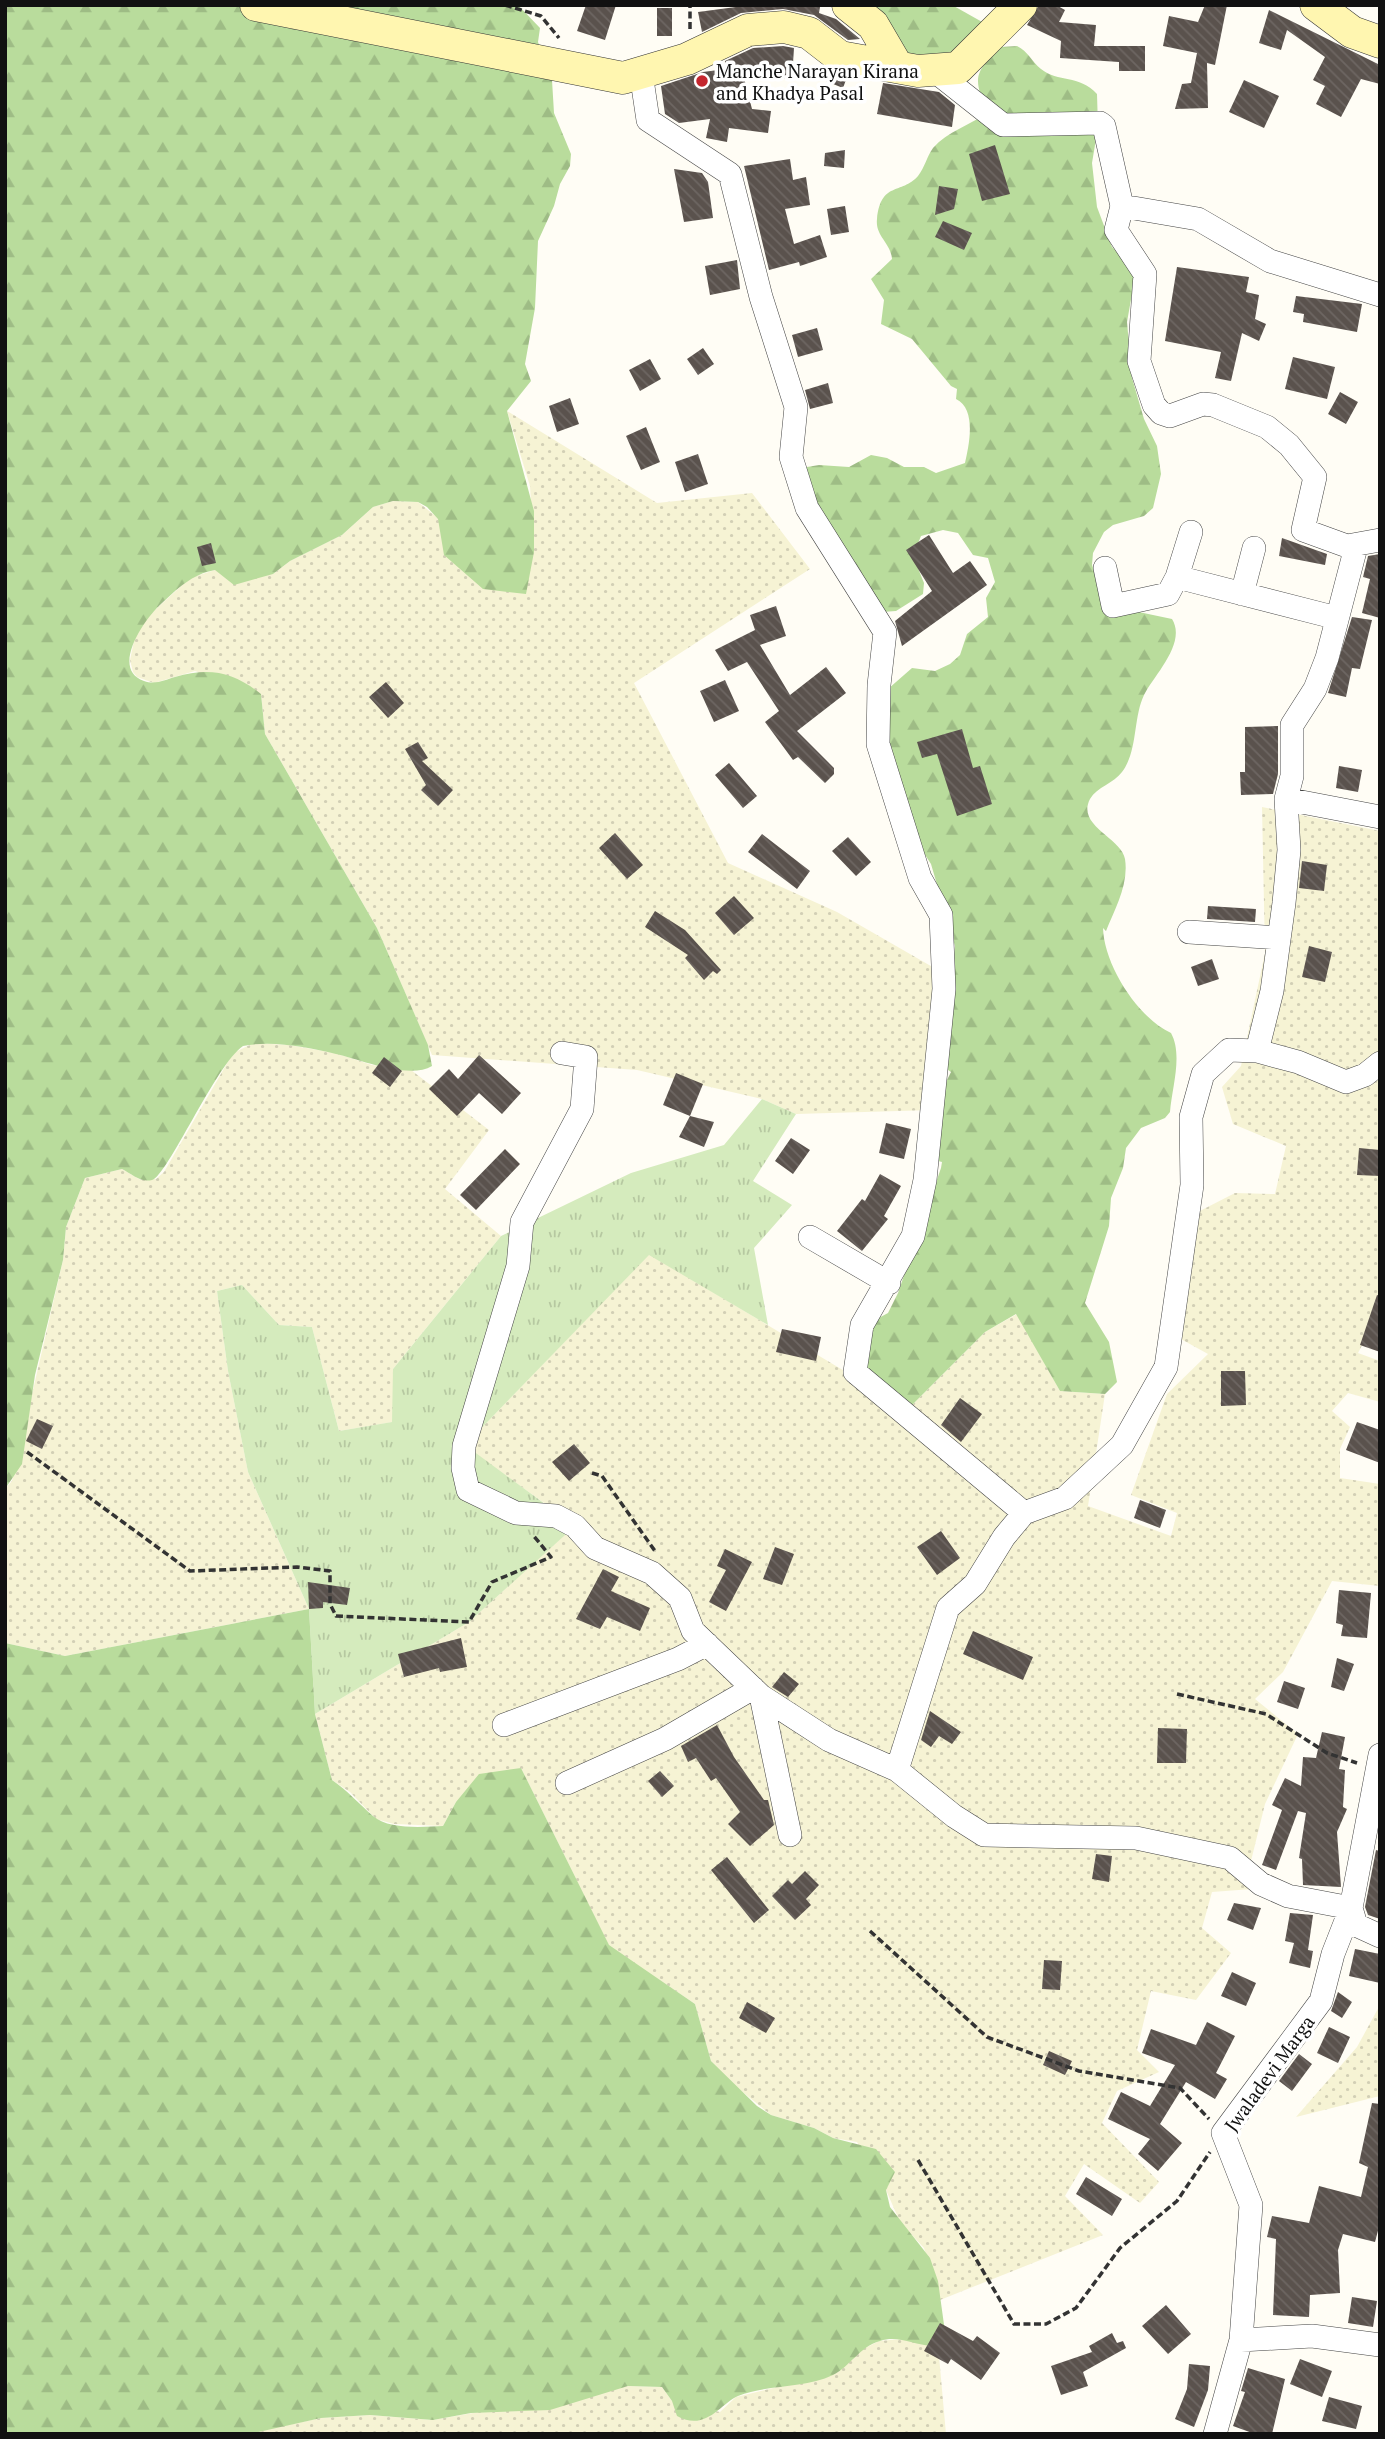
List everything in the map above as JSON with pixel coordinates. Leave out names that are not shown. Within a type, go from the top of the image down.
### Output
[{"type":"street","points":[[256,5],[623,78],[687,58],[748,30],[784,27],[809,33],[840,57],[936,72],[958,68],[1021,5]]},
{"type":"street","points":[[848,5],[873,25],[897,66]]},
{"type":"street","points":[[1315,5],[1352,32],[1380,42]]},
{"type":"street","points":[[936,72],[1003,125],[1100,123],[1104,126],[1122,206],[1116,230],[1145,274],[1139,362],[1154,405],[1161,413],[1170,416],[1203,404],[1213,405],[1267,427],[1289,445],[1315,477],[1303,530],[1356,547],[1380,540]]},
{"type":"street","points":[[641,73],[648,120],[730,174],[761,297],[796,407],[790,457],[807,508],[885,632],[878,685],[878,744],[920,878],[941,915],[944,989],[925,1180],[913,1236],[862,1325],[855,1372],[1024,1514]]},
{"type":"street","points":[[1122,206],[1198,219],[1270,261],[1380,295]]},
{"type":"street","points":[[1105,568],[1112,606],[1168,594],[1177,577],[1191,532]]},
{"type":"street","points":[[1256,1051],[1272,991],[1289,850],[1286,799],[1292,776],[1292,725],[1315,689],[1356,547]]},
{"type":"street","points":[[1242,594],[1254,548]]},
{"type":"street","points":[[1177,577],[1337,618]]},
{"type":"street","points":[[1286,799],[1380,817]]},
{"type":"street","points":[[1189,932],[1279,938]]},
{"type":"street","points":[[897,1770],[948,1608],[975,1584],[1004,1537],[1024,1514],[1065,1499],[1122,1445],[1166,1367],[1192,1185],[1191,1117],[1203,1074],[1229,1050],[1256,1051],[1298,1062],[1346,1082],[1365,1075],[1380,1063]]},
{"type":"street","points":[[562,1053],[586,1057],[582,1109],[522,1222],[518,1266],[464,1446],[463,1468],[468,1490],[516,1513],[556,1516],[575,1526],[595,1548],[652,1573],[680,1598],[693,1631],[757,1692],[829,1740],[897,1770],[984,1835],[1136,1838],[1230,1858],[1261,1884],[1288,1896],[1351,1908],[1356,1924],[1380,1936]]},
{"type":"street","points":[[810,1237],[888,1283]]},
{"type":"street","points":[[503,1725],[678,1659],[707,1644]]},
{"type":"street","points":[[567,1783],[665,1739],[757,1692]]},
{"type":"street","points":[[757,1692],[790,1835]]},
{"type":"street","name":"Jwaladevi Marga","points":[[1215,2434],[1241,2340],[1251,2205],[1223,2133],[1321,2001],[1333,1954],[1351,1908],[1378,1762]]},
{"type":"street","points":[[1241,2340],[1312,2336],[1380,2345]]},
{"type":"path","points":[[505,5],[541,16],[552,33],[569,45]]},
{"type":"path","points":[[27,1452],[190,1571],[297,1567],[330,1571],[330,1604],[336,1615],[469,1622],[492,1582],[551,1557],[516,1513]]},
{"type":"path","points":[[592,1473],[602,1476],[656,1552]]},
{"type":"path","points":[[1177,1694],[1266,1714],[1327,1753],[1378,1762]]},
{"type":"path","points":[[870,1931],[987,2037],[1079,2071],[1180,2088],[1223,2133],[1177,2201],[1120,2248],[1076,2308],[1046,2324],[1014,2324],[918,2160]]},
{"type":"shaded area","points":[[507,411],[657,503],[752,493],[810,569],[634,683],[728,863],[837,912],[943,973],[933,1110],[796,1114],[762,1099],[637,1070],[432,1055],[377,928],[265,734],[261,694],[195,671],[154,683],[137,677],[133,672],[130,660],[135,636],[146,618],[190,578],[215,570],[273,574],[290,561],[342,535],[373,507],[393,501],[418,502],[438,518],[441,528],[534,552],[530,486]]},
{"type":"shaded area","points":[[1262,807],[1380,831],[1380,1311],[1358,1353],[1380,1361],[1380,1402],[1348,1393],[1332,1411],[1350,1427],[1340,1449],[1340,1478],[1380,1484],[1380,1586],[1332,1581],[1283,1672],[1255,1699],[1298,1734],[1265,1804],[1251,1861],[1252,1889],[1212,1892],[1202,1928],[1231,1953],[1196,2000],[1151,1991],[1137,2050],[1159,2072],[1117,2091],[1102,2123],[1159,2182],[1140,2203],[1084,2164],[1065,2196],[1103,2235],[940,2300],[924,2248],[900,2222],[886,2190],[857,2142],[833,2138],[814,2128],[771,2115],[729,2081],[711,2061],[695,2004],[609,1946],[521,1768],[456,1802],[443,1826],[394,1824],[376,1819],[350,1792],[332,1780],[315,1714],[469,1622],[575,1525],[464,1446],[649,1254],[908,1409],[985,1332],[1017,1314],[1060,1391],[1105,1394],[1088,1506],[1171,1536],[1177,1513],[1131,1495],[1167,1394],[1208,1354],[1179,1338],[1194,1214],[1235,1193],[1275,1194],[1286,1146],[1233,1124],[1222,1087],[1241,1066],[1265,953]]},
{"type":"shaded area","points":[[254,1043],[289,1045],[335,1053],[372,1065],[411,1070],[489,1130],[445,1189],[501,1236],[393,1369],[393,1422],[339,1431],[312,1327],[279,1325],[242,1285],[217,1291],[228,1371],[248,1472],[309,1609],[65,1656],[5,1643],[5,1489],[12,1481],[63,1260],[66,1227],[85,1178],[122,1169],[141,1180],[156,1179],[164,1172],[233,1053]]},
{"type":"shaded area","points":[[1380,2005],[1380,2096],[1296,2117],[1357,2047]]},
{"type":"shaded area","points":[[902,2339],[938,2345],[946,2434],[244,2434],[321,2418],[370,2415],[433,2420],[628,2386],[662,2387],[672,2401],[720,2412],[736,2397],[838,2372],[855,2353],[879,2341]]},
{"type":"green space","points":[[5,5],[518,5],[540,28],[538,42],[552,80],[554,113],[571,154],[570,166],[560,184],[554,206],[538,241],[535,308],[525,364],[531,381],[507,411],[534,511],[534,552],[526,594],[483,589],[444,555],[438,519],[427,507],[418,502],[393,501],[373,507],[342,535],[290,561],[273,574],[234,585],[215,570],[192,579],[179,588],[147,620],[130,655],[130,666],[134,675],[144,681],[156,682],[210,672],[231,676],[261,694],[265,734],[377,928],[428,1045],[432,1066],[422,1070],[398,1070],[301,1047],[278,1044],[243,1046],[220,1074],[169,1160],[152,1180],[137,1178],[122,1169],[85,1178],[66,1227],[63,1260],[35,1375],[22,1464],[5,1489]]},
{"type":"green space","points":[[854,5],[952,5],[984,23],[959,52],[903,61]]},
{"type":"green space","points":[[1017,46],[1048,73],[1083,84],[1097,94],[1098,127],[1092,163],[1097,207],[1112,247],[1127,261],[1135,277],[1127,322],[1132,378],[1144,419],[1157,446],[1161,474],[1153,508],[1144,516],[1113,525],[1104,532],[1093,553],[1092,565],[1096,576],[1134,611],[1172,619],[1176,628],[1172,648],[1144,695],[1127,764],[1119,776],[1093,795],[1087,808],[1094,824],[1116,845],[1125,859],[1125,878],[1120,896],[1106,931],[1103,928],[1109,958],[1135,1003],[1159,1026],[1171,1033],[1176,1051],[1176,1071],[1170,1112],[1165,1118],[1141,1128],[1126,1148],[1123,1168],[1111,1198],[1109,1226],[1085,1303],[1109,1342],[1117,1382],[1105,1394],[1060,1391],[1016,1314],[985,1332],[908,1409],[864,1368],[869,1359],[865,1350],[875,1320],[888,1313],[898,1293],[941,1168],[942,1162],[938,1161],[943,1088],[951,1072],[945,1068],[955,946],[931,864],[918,844],[888,771],[888,689],[912,668],[935,671],[950,664],[960,655],[967,634],[988,617],[986,598],[995,582],[988,558],[973,555],[958,533],[943,530],[921,536],[913,556],[924,583],[923,594],[896,611],[882,612],[832,538],[801,468],[819,465],[849,467],[871,455],[887,458],[904,467],[924,467],[936,473],[965,463],[970,428],[967,411],[956,399],[957,389],[951,386],[912,339],[881,324],[884,300],[871,279],[892,259],[878,230],[877,219],[879,207],[887,194],[912,182],[918,176],[939,142],[988,113],[978,84],[981,70],[1001,47]]},
{"type":"green space","points":[[762,1099],[796,1114],[753,1181],[792,1205],[754,1248],[768,1325],[649,1255],[465,1445],[575,1526],[469,1622],[315,1714],[309,1609],[248,1472],[228,1371],[217,1291],[242,1285],[279,1325],[312,1327],[339,1431],[392,1422],[393,1369],[501,1236],[631,1173],[724,1145]]},
{"type":"green space","points":[[309,1609],[315,1714],[332,1780],[373,1816],[388,1824],[406,1827],[443,1826],[456,1802],[479,1774],[521,1768],[609,1945],[695,2004],[711,2061],[757,2106],[771,2115],[814,2128],[833,2138],[876,2149],[895,2172],[886,2190],[890,2207],[930,2258],[938,2281],[945,2332],[932,2346],[900,2340],[880,2341],[866,2348],[833,2375],[738,2396],[712,2415],[696,2421],[677,2416],[672,2401],[662,2387],[628,2386],[550,2410],[471,2413],[433,2420],[370,2415],[321,2418],[249,2434],[5,2434],[5,1643],[65,1656]]},
{"type":"building","points":[[586,5],[616,5],[605,40],[577,31]]},
{"type":"building","points":[[751,5],[820,7],[819,13],[836,19],[860,39],[848,40],[814,15],[783,9],[741,13],[702,32],[698,12]]},
{"type":"building","points":[[1039,5],[1056,5],[1065,10],[1059,22],[1096,25],[1094,46],[1145,46],[1145,71],[1119,71],[1119,62],[1060,58],[1061,41],[1027,25]]},
{"type":"building","points":[[1205,5],[1227,5],[1215,65],[1207,63],[1208,108],[1175,109],[1182,84],[1191,83],[1197,53],[1163,46],[1169,16],[1198,22]]},
{"type":"building","points":[[657,8],[672,8],[672,36],[657,36]]},
{"type":"building","points":[[1269,10],[1380,65],[1380,84],[1361,79],[1341,117],[1316,104],[1325,86],[1313,80],[1325,57],[1287,30],[1281,50],[1259,43]]},
{"type":"building","points":[[753,48],[794,48],[792,79],[743,74],[752,109],[771,111],[768,133],[729,128],[727,142],[706,138],[710,119],[679,123],[665,114],[661,86],[703,72],[726,69],[725,61]]},
{"type":"building","points":[[821,65],[836,75],[847,77],[843,88],[816,77]]},
{"type":"building","points":[[1244,80],[1279,96],[1264,128],[1229,112]]},
{"type":"building","points":[[883,83],[939,92],[955,105],[952,127],[877,114]]},
{"type":"building","points":[[995,145],[1010,194],[982,201],[969,154]]},
{"type":"building","points":[[845,150],[844,168],[824,166],[825,153]]},
{"type":"building","points":[[790,159],[793,180],[806,177],[810,205],[785,209],[794,244],[820,235],[827,257],[800,266],[799,262],[769,270],[744,166]]},
{"type":"building","points":[[674,169],[702,173],[708,182],[713,218],[684,222]]},
{"type":"building","points":[[939,186],[958,189],[954,209],[935,215]]},
{"type":"building","points":[[845,206],[849,232],[831,235],[827,209]]},
{"type":"building","points":[[943,221],[972,233],[964,250],[935,237]]},
{"type":"building","points":[[737,260],[740,289],[710,295],[705,266]]},
{"type":"building","points":[[1177,267],[1249,277],[1246,292],[1259,295],[1255,319],[1266,324],[1259,341],[1242,333],[1231,381],[1215,378],[1221,352],[1165,341]]},
{"type":"building","points":[[1296,296],[1362,304],[1357,332],[1303,322],[1304,314],[1293,312]]},
{"type":"building","points":[[817,328],[823,350],[798,357],[792,335]]},
{"type":"building","points":[[703,348],[714,364],[698,375],[687,359]]},
{"type":"building","points":[[1293,357],[1335,367],[1327,399],[1285,389]]},
{"type":"building","points":[[650,359],[661,379],[640,391],[629,370]]},
{"type":"building","points":[[828,383],[833,403],[810,409],[805,390]]},
{"type":"building","points":[[1340,392],[1358,402],[1346,424],[1328,414]]},
{"type":"building","points":[[570,398],[579,424],[557,432],[549,406]]},
{"type":"building","points":[[646,427],[660,462],[641,470],[626,436]]},
{"type":"building","points":[[698,454],[708,484],[685,492],[675,462]]},
{"type":"building","points":[[929,535],[953,573],[970,561],[987,585],[902,646],[895,621],[932,591],[906,550]]},
{"type":"building","points":[[1282,538],[1327,554],[1325,565],[1279,556]]},
{"type":"building","points":[[211,543],[216,563],[202,566],[197,547]]},
{"type":"building","points":[[1380,554],[1380,618],[1362,613],[1370,579],[1363,577],[1368,556]]},
{"type":"building","points":[[776,606],[786,636],[760,645],[790,695],[826,667],[846,693],[797,731],[834,768],[834,774],[825,783],[798,757],[793,760],[765,722],[779,711],[747,662],[728,671],[715,650],[755,630],[750,615]]},
{"type":"building","points":[[1352,617],[1372,620],[1360,669],[1352,668],[1346,697],[1328,693]]},
{"type":"building","points":[[725,680],[739,711],[714,722],[700,691]]},
{"type":"building","points":[[386,682],[404,703],[388,718],[369,697]]},
{"type":"building","points":[[1278,726],[1278,774],[1273,794],[1241,795],[1240,772],[1245,772],[1245,727]]},
{"type":"building","points":[[962,729],[973,768],[980,766],[992,804],[957,816],[937,754],[922,758],[917,742]]},
{"type":"building","points":[[418,742],[428,758],[422,761],[453,790],[438,806],[421,790],[426,785],[405,749]]},
{"type":"building","points":[[729,763],[757,796],[743,808],[715,775]]},
{"type":"building","points":[[1339,766],[1362,770],[1358,792],[1336,788]]},
{"type":"building","points":[[615,833],[643,865],[627,879],[599,848]]},
{"type":"building","points":[[762,834],[810,871],[797,889],[748,852]]},
{"type":"building","points":[[848,837],[871,862],[856,876],[832,851]]},
{"type":"building","points":[[1302,861],[1327,865],[1324,891],[1299,888]]},
{"type":"building","points":[[734,896],[754,918],[734,935],[715,913]]},
{"type":"building","points":[[1208,906],[1256,909],[1255,922],[1207,919]]},
{"type":"building","points":[[655,911],[685,930],[721,970],[717,974],[713,971],[704,980],[685,958],[688,955],[645,927]]},
{"type":"building","points":[[1309,946],[1332,952],[1325,982],[1302,977]]},
{"type":"building","points":[[1212,959],[1219,979],[1198,986],[1191,967]]},
{"type":"building","points":[[479,1055],[521,1093],[502,1114],[479,1093],[457,1116],[429,1089],[449,1069],[458,1079]]},
{"type":"building","points":[[384,1057],[402,1071],[390,1087],[372,1073]]},
{"type":"building","points":[[676,1073],[703,1084],[690,1116],[663,1105]]},
{"type":"building","points":[[690,1116],[714,1122],[704,1147],[679,1137]]},
{"type":"building","points":[[886,1123],[911,1129],[904,1159],[879,1153]]},
{"type":"building","points":[[791,1138],[810,1150],[793,1174],[775,1161]]},
{"type":"building","points":[[1359,1148],[1380,1150],[1380,1176],[1357,1175]]},
{"type":"building","points":[[505,1149],[520,1164],[476,1210],[460,1195]]},
{"type":"building","points":[[880,1174],[901,1186],[884,1216],[888,1219],[862,1251],[837,1231],[862,1199],[865,1201]]},
{"type":"building","points":[[1377,1295],[1380,1296],[1380,1352],[1360,1345]]},
{"type":"building","points":[[782,1329],[821,1337],[816,1361],[776,1352]]},
{"type":"building","points":[[1221,1371],[1245,1371],[1246,1405],[1221,1406]]},
{"type":"building","points":[[960,1398],[982,1414],[961,1442],[941,1425]]},
{"type":"building","points":[[37,1419],[53,1426],[42,1449],[26,1441]]},
{"type":"building","points":[[1357,1422],[1380,1430],[1380,1463],[1346,1450]]},
{"type":"building","points":[[574,1444],[590,1463],[569,1481],[552,1462]]},
{"type":"building","points":[[1140,1500],[1166,1510],[1160,1528],[1134,1518]]},
{"type":"building","points":[[941,1531],[960,1558],[937,1575],[917,1547]]},
{"type":"building","points":[[775,1547],[794,1554],[782,1585],[763,1579]]},
{"type":"building","points":[[725,1549],[752,1562],[726,1611],[709,1602],[726,1570],[717,1566]]},
{"type":"building","points":[[603,1569],[619,1577],[611,1591],[650,1608],[640,1631],[607,1617],[600,1629],[576,1619]]},
{"type":"building","points":[[308,1582],[350,1588],[347,1605],[323,1602],[323,1608],[309,1609]]},
{"type":"building","points":[[1339,1590],[1371,1593],[1367,1638],[1341,1636],[1343,1625],[1336,1623]]},
{"type":"building","points":[[973,1631],[1033,1657],[1023,1680],[963,1654]]},
{"type":"building","points":[[461,1638],[467,1667],[440,1672],[439,1668],[404,1677],[398,1654]]},
{"type":"building","points":[[1337,1658],[1354,1664],[1344,1691],[1331,1687]]},
{"type":"building","points":[[784,1672],[799,1684],[788,1697],[772,1687]]},
{"type":"building","points":[[1284,1681],[1305,1688],[1298,1709],[1277,1702]]},
{"type":"building","points":[[930,1711],[961,1732],[952,1744],[939,1736],[931,1747],[921,1740]]},
{"type":"building","points":[[717,1725],[734,1757],[764,1800],[768,1800],[774,1825],[750,1846],[728,1824],[740,1812],[716,1778],[711,1781],[696,1758],[688,1762],[681,1746]]},
{"type":"building","points":[[1158,1728],[1187,1729],[1186,1763],[1157,1763]]},
{"type":"building","points":[[1322,1732],[1345,1737],[1339,1769],[1345,1770],[1343,1807],[1347,1809],[1337,1832],[1341,1887],[1303,1885],[1302,1859],[1299,1858],[1306,1813],[1298,1811],[1276,1870],[1262,1865],[1282,1810],[1272,1805],[1285,1778],[1301,1786],[1303,1757],[1316,1758]]},
{"type":"building","points":[[660,1771],[674,1786],[662,1797],[648,1781]]},
{"type":"building","points":[[1376,1850],[1380,1851],[1380,1919],[1368,1915],[1365,1907]]},
{"type":"building","points":[[1096,1854],[1112,1856],[1109,1882],[1092,1879]]},
{"type":"building","points":[[727,1857],[769,1910],[754,1923],[711,1870]]},
{"type":"building","points":[[805,1871],[819,1885],[806,1899],[811,1905],[795,1920],[772,1896],[788,1880],[792,1884]]},
{"type":"building","points":[[1234,1903],[1261,1908],[1253,1930],[1227,1920]]},
{"type":"building","points":[[1290,1913],[1313,1915],[1308,1950],[1313,1951],[1310,1968],[1289,1963],[1294,1943],[1285,1941]]},
{"type":"building","points":[[1355,1949],[1380,1954],[1380,1983],[1349,1976]]},
{"type":"building","points":[[1044,1960],[1062,1961],[1060,1990],[1042,1989]]},
{"type":"building","points":[[1232,1972],[1256,1983],[1246,2006],[1221,1996]]},
{"type":"building","points":[[1338,1992],[1352,2002],[1342,2018],[1331,2011]]},
{"type":"building","points":[[747,2002],[775,2018],[766,2033],[739,2018]]},
{"type":"building","points":[[1207,2022],[1235,2036],[1216,2073],[1227,2079],[1215,2099],[1186,2082],[1160,2124],[1182,2143],[1158,2171],[1138,2154],[1150,2139],[1108,2119],[1121,2092],[1150,2106],[1175,2065],[1142,2053],[1151,2029],[1196,2045]]},
{"type":"building","points":[[1329,2027],[1350,2037],[1338,2063],[1317,2053]]},
{"type":"building","points":[[1049,2051],[1072,2061],[1065,2075],[1043,2065]]},
{"type":"building","points":[[1299,2054],[1312,2064],[1292,2091],[1279,2081]]},
{"type":"building","points":[[1372,2103],[1380,2104],[1380,2223],[1375,2242],[1343,2234],[1338,2250],[1340,2293],[1310,2295],[1309,2317],[1273,2315],[1276,2239],[1267,2237],[1272,2216],[1309,2223],[1319,2186],[1361,2197],[1368,2167],[1359,2163]]},
{"type":"building","points":[[1086,2177],[1122,2199],[1112,2216],[1076,2194]]},
{"type":"building","points":[[1352,2297],[1377,2301],[1373,2327],[1348,2323]]},
{"type":"building","points":[[1166,2305],[1191,2334],[1168,2354],[1142,2326]]},
{"type":"building","points":[[940,2323],[973,2341],[977,2336],[1000,2353],[981,2380],[951,2359],[948,2364],[924,2351]]},
{"type":"building","points":[[1112,2333],[1117,2343],[1123,2341],[1126,2348],[1083,2372],[1088,2386],[1061,2395],[1051,2366],[1092,2352],[1089,2346]]},
{"type":"building","points":[[1300,2359],[1332,2371],[1322,2397],[1290,2384]]},
{"type":"building","points":[[1189,2364],[1210,2366],[1208,2390],[1194,2427],[1175,2419],[1187,2389]]},
{"type":"building","points":[[1248,2368],[1285,2379],[1272,2434],[1255,2434],[1233,2426],[1245,2392],[1241,2391]]},
{"type":"building","points":[[1329,2397],[1362,2406],[1356,2429],[1322,2421]]},
{"type":"place","name":"Manche Narayan Kirana and Khadya Pasal","points":[[702,81]]}]
